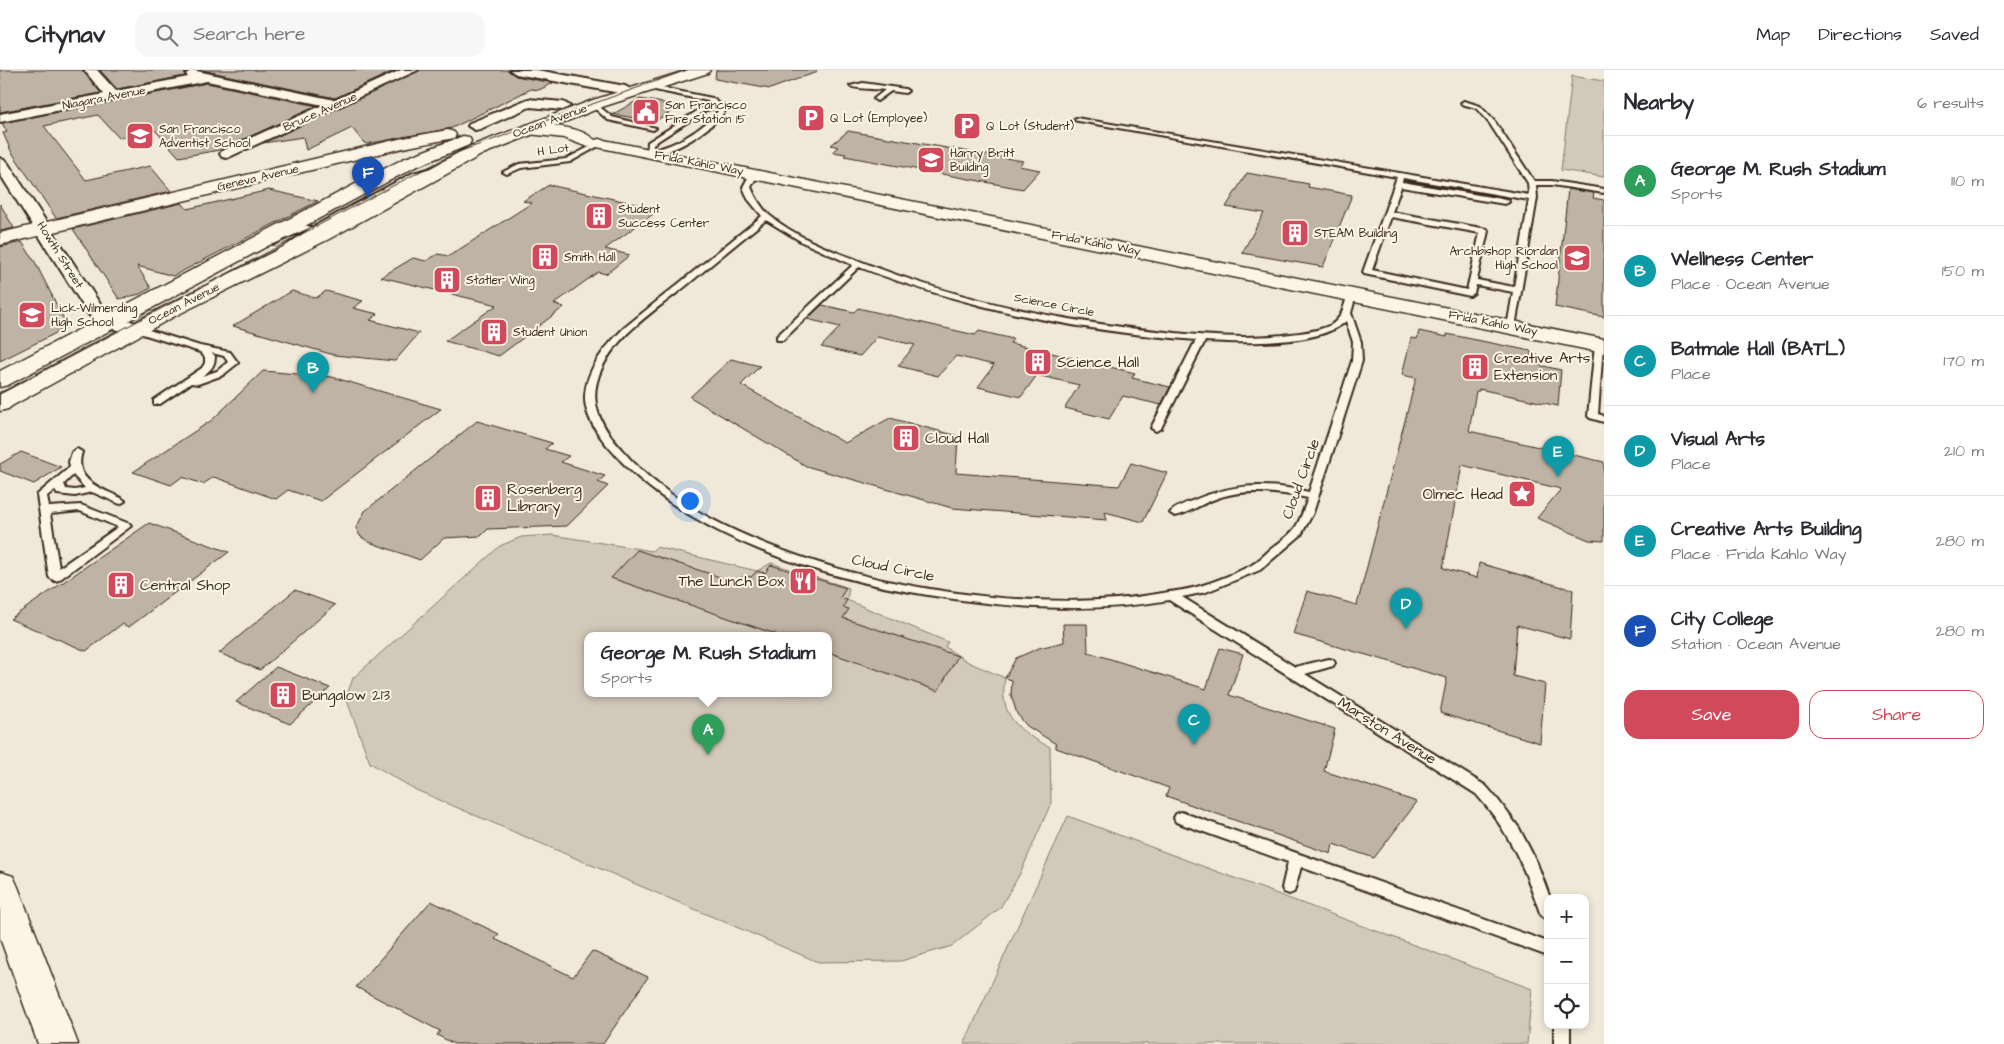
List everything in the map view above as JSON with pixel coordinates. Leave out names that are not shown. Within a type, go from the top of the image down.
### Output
[{"type":"main road","name":"Ocean Avenue","points":[[2,396],[111,320],[409,164],[585,98],[607,99],[683,70]]},
{"type":"main road","name":"Ocean Avenue","points":[[2,396],[322,235],[476,150],[510,125],[652,88],[703,70]]},
{"type":"main road","name":"Frida Kahlo Way","points":[[510,125],[536,134],[568,141],[593,143],[754,174],[1350,304],[1511,327],[1602,345]]},
{"type":"main road","name":"Geneva Avenue","points":[[0,247],[45,232],[404,143],[510,125]]},
{"type":"main road","name":"Geneva Avenue","points":[[0,239],[45,232],[354,161],[375,159],[409,164],[448,165]]},
{"type":"main road","points":[[0,887],[58,1044]]},
{"type":"street","points":[[90,70],[113,96]]},
{"type":"street","points":[[173,70],[336,104]]},
{"type":"street","name":"Bruce Avenue","points":[[227,154],[412,70]]},
{"type":"street","points":[[516,70],[607,99]]},
{"type":"street","name":"Niagara Avenue","points":[[0,118],[208,77]]},
{"type":"street","name":"Ocean Avenue","points":[[475,126],[510,125]]},
{"type":"street","name":"Howth Street","points":[[0,162],[96,312],[136,329]]},
{"type":"lane","points":[[853,86],[863,85],[906,91]]},
{"type":"lane","points":[[652,88],[700,96],[718,105],[722,111],[713,121],[673,148],[649,153],[650,143],[704,109],[718,105]]},
{"type":"lane","points":[[877,100],[889,90]]},
{"type":"lane","points":[[607,99],[610,119],[652,128]]},
{"type":"lane","points":[[1464,103],[1478,107],[1493,123],[1532,183],[1533,198],[1511,327]]},
{"type":"lane","points":[[1076,120],[1399,180],[1505,202]]},
{"type":"lane","name":"H Lot","points":[[507,172],[526,164],[568,161],[593,143]]},
{"type":"lane","points":[[754,174],[747,186],[752,199],[766,216]]},
{"type":"lane","points":[[1399,180],[1533,198]]},
{"type":"lane","points":[[1388,214],[1484,231],[1470,293],[1367,272],[1399,180]]},
{"type":"lane","points":[[1532,183],[1552,183],[1604,191]]},
{"type":"lane","name":"Science Circle","points":[[766,216],[800,237],[858,264],[923,286],[1028,313],[1133,332],[1202,338],[1258,340],[1290,337],[1332,328],[1344,320],[1350,304]]},
{"type":"lane","name":"Cloud Circle","points":[[766,216],[627,330],[611,346],[599,362],[590,397],[596,419],[620,455],[638,473],[688,508],[745,538],[815,565],[856,576],[938,593],[1017,602],[1094,604],[1173,597],[1204,589],[1260,564],[1278,551],[1298,532],[1308,513],[1357,361],[1357,342],[1350,304]]},
{"type":"lane","points":[[780,338],[858,264]]},
{"type":"lane","points":[[1473,282],[1517,290]]},
{"type":"lane","points":[[136,329],[203,350],[210,356],[210,363],[205,370],[157,402]]},
{"type":"lane","points":[[1156,428],[1202,338]]},
{"type":"lane","points":[[1602,345],[1593,416],[1604,419]]},
{"type":"lane","points":[[182,387],[220,373],[233,363],[227,354],[191,346]]},
{"type":"lane","points":[[77,452],[75,456],[76,467],[81,478],[92,489],[120,501]]},
{"type":"lane","points":[[45,511],[81,508],[126,526],[55,577],[42,495],[59,483],[76,467]]},
{"type":"lane","points":[[59,483],[61,492],[67,494],[92,489]]},
{"type":"lane","points":[[1175,513],[1200,500],[1245,488],[1277,488],[1313,496]]},
{"type":"lane","name":"Marston Avenue","points":[[1173,597],[1481,790],[1502,811],[1515,834],[1534,873],[1544,902]]},
{"type":"lane","points":[[1294,672],[1329,663]]},
{"type":"lane","points":[[1180,818],[1544,948]]},
{"type":"lane","points":[[1289,888],[1296,859]]},
{"type":"lane","points":[[1562,1029],[1562,1044]]},
{"type":"shaded area","points":[[1572,76],[1604,81],[1604,177],[1561,170]]},
{"type":"shaded area","points":[[552,535],[652,551],[656,547],[757,571],[771,563],[849,588],[847,600],[948,642],[945,647],[968,662],[1005,678],[1005,702],[1013,721],[1029,735],[1050,747],[1051,803],[1021,872],[1000,908],[952,946],[901,961],[818,962],[416,790],[370,763],[346,698],[353,678],[500,546],[521,537]]},
{"type":"shaded area","points":[[1068,816],[1532,989],[1527,1044],[964,1044]]},
{"type":"building","points":[[0,70],[82,70],[101,93],[0,112]]},
{"type":"building","points":[[100,70],[189,70],[185,76],[117,89]]},
{"type":"building","points":[[201,70],[396,70],[335,98]]},
{"type":"building","points":[[420,70],[508,70],[516,76],[553,83],[539,90],[531,89],[452,128],[367,144],[363,142],[352,128],[306,150],[303,137],[263,143]]},
{"type":"building","points":[[716,70],[816,70],[817,72],[770,89],[715,79]]},
{"type":"building","points":[[207,83],[317,106],[220,150],[179,157],[155,130],[119,138],[98,115],[44,126],[86,180],[150,166],[171,191],[56,218],[11,151],[3,133],[7,132],[2,123]]},
{"type":"building","name":"San Francisco Fire Station 15","points":[[640,99],[680,106],[654,122],[613,114]]},
{"type":"building","name":"Harry Britt Building","points":[[848,131],[1023,161],[1019,166],[1040,170],[1023,189],[844,156],[846,154],[832,152],[838,147],[831,145]]},
{"type":"building","name":"STEAM Building","points":[[1247,173],[1309,184],[1308,187],[1352,195],[1323,267],[1242,253],[1264,213],[1226,207]]},
{"type":"building","points":[[549,185],[660,209],[605,249],[630,255],[606,274],[598,272],[554,304],[564,307],[499,356],[445,341],[497,305],[381,277],[413,258],[426,261],[438,254],[449,256],[532,203],[523,201]]},
{"type":"building","name":"Archbishop Riordan High School","points":[[1568,189],[1594,193],[1593,198],[1604,200],[1604,317],[1555,307]]},
{"type":"building","points":[[269,190],[318,201],[173,276],[137,266],[151,288],[140,294],[119,299],[73,229],[182,203],[187,209]]},
{"type":"building","points":[[0,204],[14,228],[0,231]]},
{"type":"building","name":"Lick-Wilmerding High School","points":[[22,242],[35,262],[68,327],[0,361],[0,247]]},
{"type":"building","points":[[292,291],[316,298],[326,291],[363,301],[353,308],[378,314],[370,320],[419,333],[395,361],[334,355],[233,326]]},
{"type":"building","name":"Science Hall","points":[[822,305],[854,312],[858,308],[975,335],[979,331],[1013,339],[1010,343],[1135,373],[1132,378],[1170,387],[1161,405],[1123,396],[1109,419],[1065,408],[1079,385],[1037,375],[1021,397],[978,387],[994,365],[956,356],[938,376],[898,366],[915,345],[877,337],[860,356],[821,347],[840,327],[807,319]]},
{"type":"building","points":[[1419,331],[1447,337],[1447,334],[1531,351],[1530,363],[1561,370],[1558,406],[1479,389],[1479,391],[1476,391],[1469,431],[1604,462],[1604,541],[1589,540],[1537,518],[1561,489],[1462,465],[1443,568],[1477,578],[1479,563],[1573,590],[1570,639],[1517,625],[1513,676],[1545,684],[1540,743],[1440,713],[1447,678],[1293,634],[1307,591],[1357,605],[1416,378],[1402,375],[1411,338],[1417,339]]},
{"type":"building","name":"Cloud Hall","points":[[731,359],[760,366],[741,385],[845,443],[890,418],[958,436],[956,473],[1119,486],[1131,463],[1167,473],[1143,522],[1105,512],[1107,520],[952,508],[806,466],[690,397]]},
{"type":"building","points":[[263,371],[332,377],[441,409],[321,501],[288,490],[276,499],[214,477],[203,484],[182,477],[171,485],[133,472],[212,420]]},
{"type":"building","name":"Rosenberg Library","points":[[477,421],[552,443],[545,449],[569,456],[561,462],[605,476],[598,482],[608,486],[567,526],[488,529],[481,536],[444,538],[420,560],[369,542],[360,536],[356,528],[365,511]]},
{"type":"building","points":[[21,452],[61,467],[34,484],[0,471],[0,464]]},
{"type":"building","name":"Central Shop","points":[[149,523],[229,552],[129,627],[122,624],[86,651],[10,619]]},
{"type":"building","points":[[637,550],[738,583],[744,575],[751,577],[757,571],[765,573],[771,565],[846,588],[840,598],[847,600],[843,607],[849,609],[843,618],[958,656],[938,691],[832,653],[832,632],[769,632],[611,578]]},
{"type":"building","points":[[295,590],[335,605],[260,670],[219,653]]},
{"type":"building","points":[[1063,624],[1087,624],[1088,652],[1206,689],[1220,648],[1243,654],[1229,695],[1335,729],[1324,771],[1417,802],[1374,858],[1333,844],[1331,854],[1166,796],[1169,788],[1056,748],[1056,744],[1027,726],[1017,714],[1011,695],[1012,680],[1005,678],[1016,658],[1039,648],[1064,642]]},
{"type":"building","name":"Bungalow 213","points":[[276,667],[330,688],[290,724],[236,702]]},
{"type":"building","points":[[431,901],[499,934],[495,939],[573,977],[592,951],[648,977],[603,1044],[454,1044],[437,1035],[440,1031],[356,987]]},
{"type":"tram line","points":[[0,394],[453,154],[687,70]]},
{"type":"place","name":"San Francisco Fire Station 15","points":[[646,112]]},
{"type":"place","name":"Q Lot (Employee)","points":[[811,118]]},
{"type":"place","name":"Q Lot (Student)","points":[[967,126]]},
{"type":"place","name":"San Francisco Adventist School","points":[[140,136]]},
{"type":"place","name":"Harry Britt Building","points":[[931,160]]},
{"type":"place","name":"City College","points":[[368,198]]},
{"type":"place","name":"Student Success Center","points":[[599,216]]},
{"type":"place","name":"STEAM Building","points":[[1295,233]]},
{"type":"place","name":"Smith Hall","points":[[545,257]]},
{"type":"place","name":"Archbishop Riordan High School","points":[[1577,258]]},
{"type":"place","name":"Statler Wing","points":[[447,280]]},
{"type":"place","name":"Lick-Wilmerding High School","points":[[32,315]]},
{"type":"place","name":"Student Union","points":[[494,332]]},
{"type":"place","name":"Science Hall","points":[[1038,362]]},
{"type":"place","name":"Creative Arts Extension","points":[[1475,367]]},
{"type":"place","name":"Wellness Center","points":[[313,393]]},
{"type":"place","name":"Cloud Hall","points":[[906,438]]},
{"type":"place","name":"Creative Arts Building","points":[[1558,477]]},
{"type":"place","name":"Olmec Head","points":[[1522,494]]},
{"type":"place","name":"Rosenberg Library","points":[[488,498]]},
{"type":"place","name":"The Lunch Box","points":[[803,581]]},
{"type":"place","name":"Central Shop","points":[[121,585]]},
{"type":"place","name":"Visual Arts","points":[[1406,629]]},
{"type":"place","name":"Bungalow 213","points":[[283,695]]},
{"type":"place","name":"Batmale Hall (BATL)","points":[[1194,745]]},
{"type":"place","name":"George M. Rush Stadium","points":[[708,755]]}]
